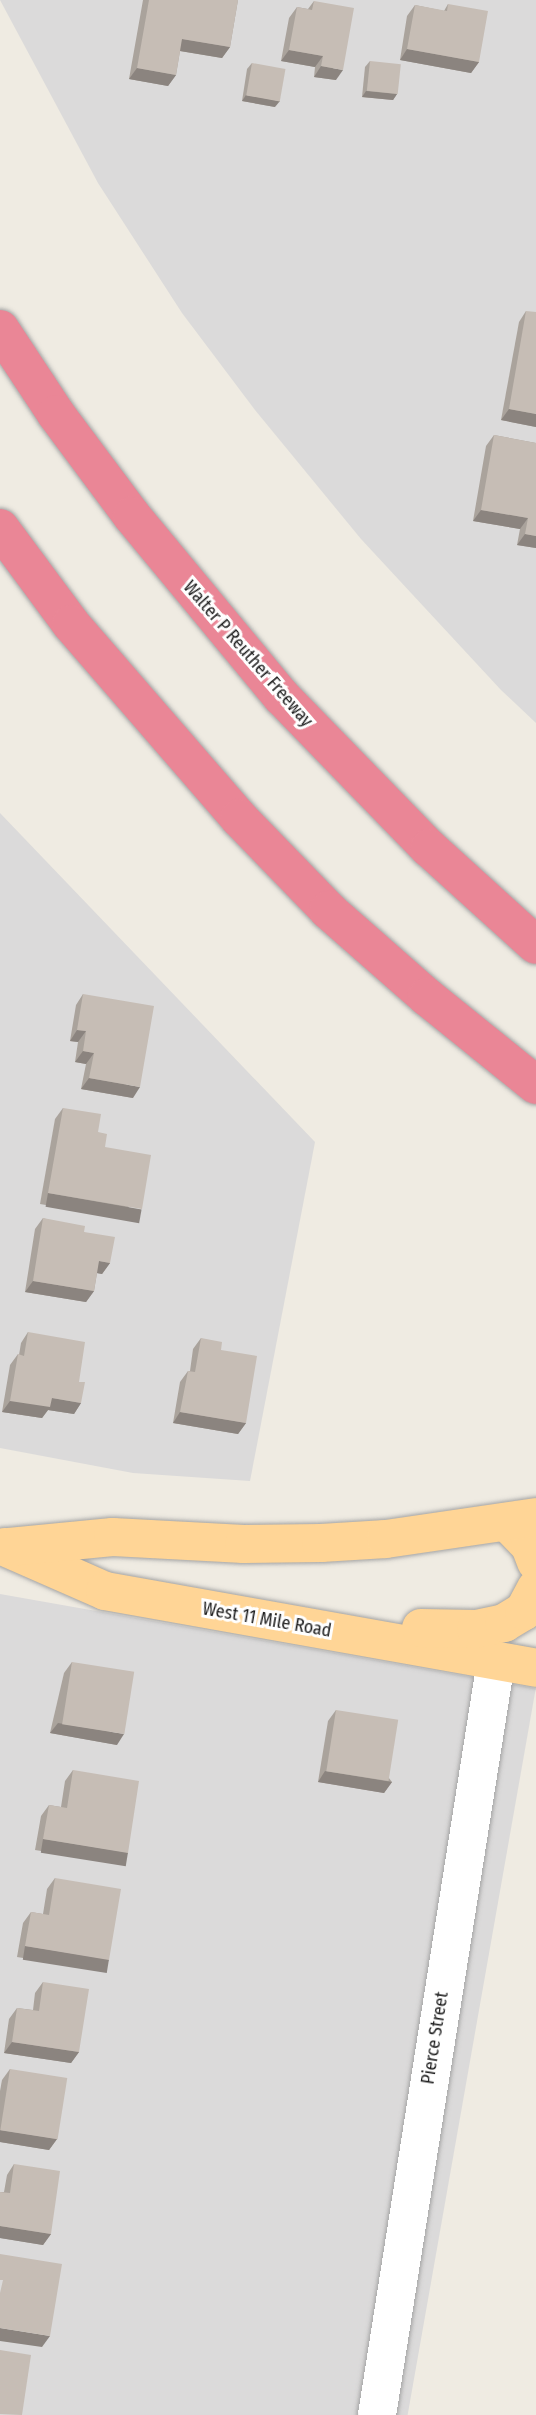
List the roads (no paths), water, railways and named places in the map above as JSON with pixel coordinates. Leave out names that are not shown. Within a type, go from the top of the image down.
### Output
[{"type":"highway","name":"Walter P Reuther Freeway","points":[[0,329],[57,414],[132,516],[273,686],[410,829],[536,945]]},
{"type":"highway","points":[[0,528],[71,624],[239,818],[328,910],[427,997],[536,1085]]},
{"type":"main road","name":"West 11 Mile Road","points":[[2,1546],[113,1537],[244,1544],[321,1543],[386,1539],[522,1520]]},
{"type":"main road","points":[[522,1520],[536,1562]]},
{"type":"main road","name":"West 11 Mile Road","points":[[2,1546],[105,1591],[536,1668]]},
{"type":"main road","points":[[258,1619],[476,1629],[516,1618],[530,1603],[536,1588]]},
{"type":"street","name":"Pierce Street","points":[[377,2415],[496,1661]]}]
